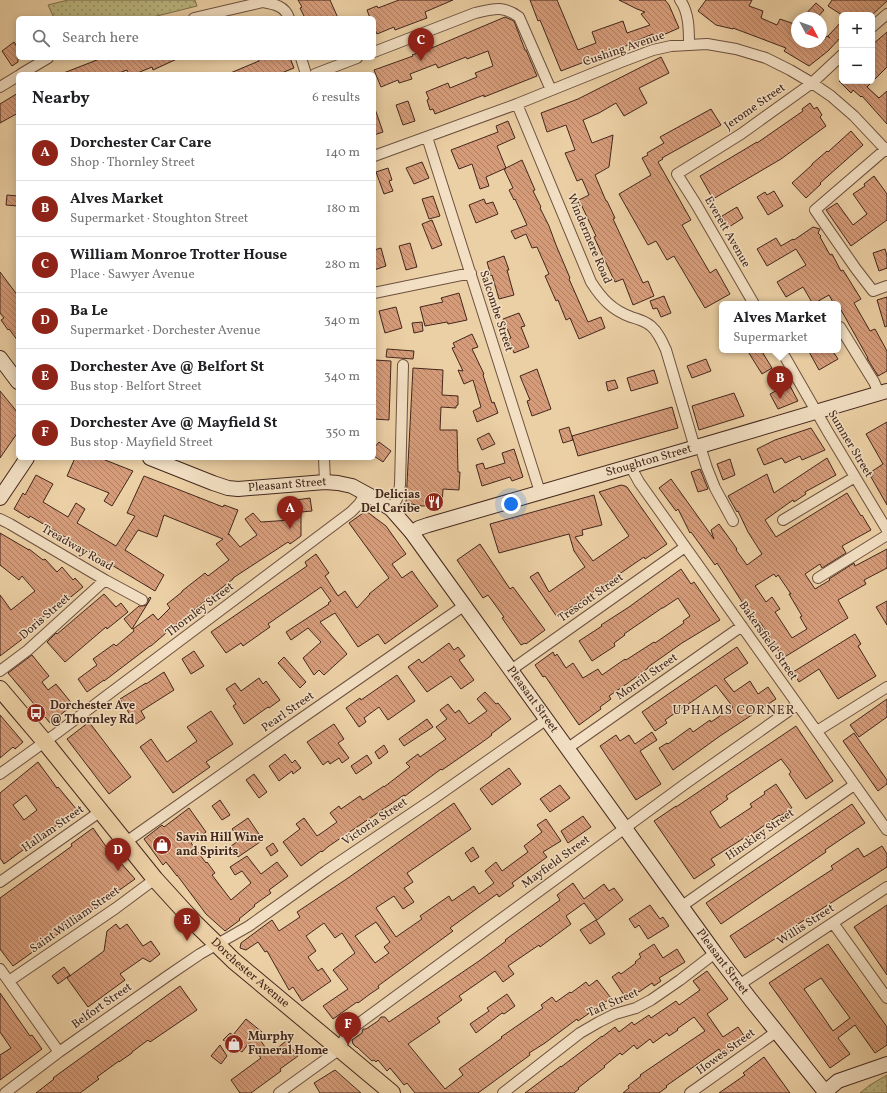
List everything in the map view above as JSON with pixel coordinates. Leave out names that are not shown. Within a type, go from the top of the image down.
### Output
[{"type":"main road","name":"Dorchester Avenue","points":[[0,689],[45,742],[155,879],[216,944],[234,961],[392,1093]]},
{"type":"street","points":[[680,0],[684,5],[688,23],[689,44]]},
{"type":"street","points":[[203,16],[263,2],[281,7],[288,13],[289,16]]},
{"type":"street","points":[[376,51],[476,13],[502,8],[512,11],[519,17],[551,90]]},
{"type":"street","points":[[875,24],[887,14]]},
{"type":"street","name":"Cushing Avenue","points":[[376,155],[517,104],[653,50],[689,44],[707,44],[736,48],[766,58],[790,70],[831,96],[887,149]]},
{"type":"street","name":"Jerome Street","points":[[677,174],[741,134],[812,83],[839,58]]},
{"type":"street","points":[[24,72],[45,60]]},
{"type":"street","points":[[302,60],[305,72]]},
{"type":"street","points":[[320,72],[352,60]]},
{"type":"street","points":[[0,87],[16,77]]},
{"type":"street","name":"Windermere Road","points":[[517,104],[591,282],[599,295],[620,312],[644,321],[659,334],[666,350],[698,447],[715,488],[733,521]]},
{"type":"street","name":"Salcombe Street","points":[[427,137],[540,492]]},
{"type":"street","points":[[887,149],[815,210],[873,291],[887,286]]},
{"type":"street","name":"Everett Avenue","points":[[677,174],[752,301]]},
{"type":"street","points":[[376,293],[471,273]]},
{"type":"street","points":[[841,329],[874,382],[883,392]]},
{"type":"street","points":[[783,353],[809,397],[816,412]]},
{"type":"street","points":[[0,358],[16,379]]},
{"type":"street","points":[[390,509],[397,499],[400,486],[403,365]]},
{"type":"street","name":"Stoughton Street","points":[[412,534],[419,528],[428,525],[883,392]]},
{"type":"street","name":"Sumner Street","points":[[816,412],[885,523]]},
{"type":"street","points":[[0,498],[25,460]]},
{"type":"street","name":"Pleasant Street","points":[[155,460],[228,488],[238,489],[325,482],[345,484],[366,493],[390,509],[412,534],[465,605],[715,953],[825,1092]]},
{"type":"street","points":[[324,460],[325,482]]},
{"type":"street","name":"Bakersfield Street","points":[[631,466],[639,482],[887,830]]},
{"type":"street","points":[[782,520],[855,477]]},
{"type":"street","name":"Thornley Street","points":[[0,774],[45,742],[351,512],[366,493]]},
{"type":"street","name":"Treadway Road","points":[[0,519],[142,600]]},
{"type":"street","points":[[818,578],[887,535]]},
{"type":"street","name":"Trescott Street","points":[[511,670],[685,547]]},
{"type":"street","name":"Doris Street","points":[[0,672],[28,650],[105,580]]},
{"type":"street","name":"Pearl Street","points":[[126,842],[286,728],[465,605]]},
{"type":"street","name":"Morrill Street","points":[[568,748],[742,626]]},
{"type":"street","points":[[817,731],[887,687]]},
{"type":"street","name":"Mayfield Street","points":[[340,1049],[346,1035],[354,1027],[684,784],[797,705]]},
{"type":"street","name":"Victoria Street","points":[[216,944],[249,926],[326,871],[433,799],[547,719]]},
{"type":"street","name":"Hinckley Street","points":[[682,906],[854,785]]},
{"type":"street","name":"Hallam Street","points":[[0,882],[101,811]]},
{"type":"street","name":"Saint William Street","points":[[9,981],[116,908],[155,879]]},
{"type":"street","name":"Willis Street","points":[[739,985],[887,887]]},
{"type":"street","points":[[832,923],[887,998]]},
{"type":"street","name":"Belfort Street","points":[[6,1093],[59,1052],[216,944]]},
{"type":"street","name":"Taft Street","points":[[503,1093],[580,1034],[615,1014],[636,1008],[652,1000],[715,953]]},
{"type":"street","points":[[0,969],[59,1052]]},
{"type":"street","name":"Howes Street","points":[[690,1093],[776,1032]]},
{"type":"street","points":[[279,1093],[340,1049]]},
{"type":"street","points":[[825,1092],[838,1080],[887,1064]]},
{"type":"shaded area","points":[[68,0],[195,0],[197,6],[157,16],[53,16],[48,5]]},
{"type":"shaded area","points":[[887,1075],[887,1093],[860,1093],[870,1085]]},
{"type":"building","points":[[298,0],[330,0],[337,16],[304,16],[300,8],[302,7]]},
{"type":"building","points":[[399,0],[453,0],[425,12],[427,18],[395,30],[394,27],[377,34],[376,16],[369,16],[367,10],[377,6],[378,8]]},
{"type":"building","points":[[530,0],[557,0],[578,50],[596,43],[592,32],[623,21],[627,33],[650,25],[641,14],[645,12],[619,0],[665,0],[669,5],[679,28],[654,39],[653,34],[561,71]]},
{"type":"building","points":[[706,0],[752,0],[749,6],[763,11],[761,18],[777,25],[780,19],[791,23],[791,48],[827,48],[827,36],[830,38],[828,36],[839,24],[839,39],[828,51],[809,66],[784,51],[786,48],[733,28],[716,25],[698,11]]},
{"type":"building","points":[[832,0],[887,0],[875,12],[839,13],[828,6]]},
{"type":"building","points":[[816,3],[824,10],[822,12],[808,12]]},
{"type":"building","points":[[505,17],[514,21],[537,76],[435,114],[433,109],[430,110],[427,100],[429,99],[426,92],[448,83],[450,88],[477,77],[475,73],[493,66],[488,51],[467,59],[466,57],[438,68],[436,64],[410,74],[412,79],[399,83],[398,80],[381,87],[374,70]]},
{"type":"building","points":[[887,32],[887,67],[875,79],[875,48],[875,42]]},
{"type":"building","points":[[14,42],[16,45],[16,60],[18,60],[18,62],[12,66],[2,51]]},
{"type":"building","points":[[661,57],[669,73],[639,88],[647,103],[624,116],[616,103],[583,120],[592,143],[613,135],[609,167],[595,175],[615,218],[613,219],[643,283],[648,281],[654,296],[633,305],[623,279],[615,282],[579,200],[589,195],[582,179],[577,181],[565,153],[575,150],[566,125],[547,132],[541,113],[578,99]]},
{"type":"building","points":[[97,60],[175,60],[153,70],[152,67],[140,72],[128,72],[127,70],[122,72],[66,72]]},
{"type":"building","points":[[291,60],[294,68],[284,72],[233,72],[259,61]]},
{"type":"building","points":[[842,84],[870,84],[867,87],[879,98],[887,91],[887,124],[862,96],[861,97],[853,90],[851,93]]},
{"type":"building","points":[[16,94],[16,114],[0,123],[0,104]]},
{"type":"building","points":[[408,101],[415,121],[403,125],[396,105]]},
{"type":"building","points":[[810,103],[814,109],[817,107],[822,115],[820,117],[826,126],[781,159],[713,199],[700,176],[757,143],[803,111],[802,109]]},
{"type":"building","points":[[711,109],[721,125],[662,158],[663,159],[658,162],[691,220],[682,225],[710,273],[716,269],[730,294],[705,308],[674,256],[667,260],[656,241],[648,245],[619,194],[651,175],[642,158],[648,155],[647,153],[664,143],[660,137]]},
{"type":"building","points":[[376,112],[383,132],[376,134]]},
{"type":"building","points":[[508,121],[515,138],[497,146],[506,168],[486,177],[489,186],[480,189],[472,164],[459,169],[451,150],[498,132],[496,126]]},
{"type":"building","points":[[851,131],[863,145],[820,183],[821,184],[806,198],[792,183]]},
{"type":"building","points":[[522,160],[535,190],[533,191],[549,226],[570,278],[569,279],[588,322],[601,317],[605,328],[579,339],[570,318],[566,320],[558,300],[556,301],[545,276],[549,274],[537,247],[532,248],[526,234],[515,239],[511,231],[527,225],[515,199],[514,200],[509,190],[513,188],[504,169]]},
{"type":"building","points":[[422,162],[429,178],[414,184],[406,168]]},
{"type":"building","points":[[388,168],[392,180],[389,181],[393,191],[384,194],[376,172]]},
{"type":"building","points":[[874,176],[887,194],[887,220],[851,246],[826,210],[837,203],[853,225],[867,214],[853,194],[865,186],[864,184]]},
{"type":"building","points":[[774,191],[783,206],[768,215],[757,197],[765,192],[767,195]]},
{"type":"building","points":[[7,195],[16,196],[16,206],[6,205]]},
{"type":"building","points":[[433,196],[440,216],[429,219],[422,199]]},
{"type":"building","points":[[484,199],[486,204],[493,202],[498,214],[476,223],[469,205]]},
{"type":"building","points":[[737,207],[743,218],[729,227],[722,216]]},
{"type":"building","points":[[432,220],[442,245],[432,249],[422,224]]},
{"type":"building","points":[[813,227],[820,229],[818,233],[830,255],[832,254],[841,271],[843,270],[861,299],[854,303],[870,331],[875,329],[887,351],[887,371],[878,376],[841,310],[841,301],[832,301],[829,295],[818,301],[811,301],[803,287],[786,297],[777,282],[806,265],[796,249],[767,266],[757,249],[776,238],[781,246],[793,239],[794,240]]},
{"type":"building","points":[[410,243],[417,267],[406,270],[399,246]]},
{"type":"building","points":[[381,248],[386,266],[376,269],[376,249]]},
{"type":"building","points":[[885,249],[887,256],[887,268],[879,271],[873,253]]},
{"type":"building","points":[[504,256],[509,270],[507,270],[514,295],[499,299],[487,262]]},
{"type":"building","points":[[0,272],[16,293],[16,338],[1,320],[4,318],[0,313]]},
{"type":"building","points":[[459,293],[467,320],[448,324],[447,322],[425,326],[420,307],[443,302],[441,298]]},
{"type":"building","points":[[664,296],[671,313],[661,317],[657,308],[653,309],[650,301]]},
{"type":"building","points":[[887,297],[887,326],[885,327],[877,300]]},
{"type":"building","points":[[396,307],[402,328],[385,333],[379,311]]},
{"type":"building","points":[[519,313],[525,326],[521,327],[529,347],[514,353],[508,339],[511,338],[503,319]]},
{"type":"building","points":[[422,322],[423,331],[414,333],[412,323]]},
{"type":"building","points":[[472,334],[478,347],[472,349],[484,374],[483,375],[492,403],[494,402],[498,413],[477,422],[473,411],[481,407],[473,380],[464,384],[458,370],[463,371],[452,348],[455,347],[453,343]]},
{"type":"building","points":[[387,349],[414,351],[413,359],[386,357]]},
{"type":"building","points":[[749,353],[763,353],[772,368],[762,374]]},
{"type":"building","points":[[810,353],[834,353],[838,359],[819,370]]},
{"type":"building","points":[[706,359],[711,371],[692,378],[687,366]]},
{"type":"building","points":[[376,360],[391,361],[389,420],[376,419]]},
{"type":"building","points":[[413,368],[443,370],[442,395],[458,396],[458,405],[456,408],[441,407],[440,430],[457,430],[458,472],[460,472],[459,490],[443,489],[442,505],[422,506],[406,503]]},
{"type":"building","points":[[537,369],[551,409],[532,416],[527,401],[530,400],[520,376]]},
{"type":"building","points":[[654,370],[658,383],[631,391],[627,378]]},
{"type":"building","points":[[615,380],[618,388],[608,391],[606,382]]},
{"type":"building","points":[[789,384],[798,401],[778,409],[770,394]]},
{"type":"building","points":[[0,391],[16,411],[16,435],[0,458]]},
{"type":"building","points":[[734,393],[744,416],[699,430],[692,406]]},
{"type":"building","points":[[672,407],[678,428],[578,456],[572,436]]},
{"type":"building","points":[[887,422],[887,505],[871,477],[873,476],[871,472],[883,464],[866,434]]},
{"type":"building","points":[[569,427],[573,440],[563,443],[559,430]]},
{"type":"building","points":[[811,428],[825,450],[802,460],[800,456],[785,463],[782,458],[764,465],[757,449],[775,440]]},
{"type":"building","points":[[489,433],[495,444],[482,450],[477,439]]},
{"type":"building","points":[[379,442],[391,451],[383,462],[376,457],[376,446]]},
{"type":"building","points":[[514,449],[523,477],[512,481],[510,477],[482,486],[476,465],[483,463],[485,469],[505,463],[502,453]]},
{"type":"building","points":[[827,458],[836,475],[805,492],[806,494],[794,502],[793,500],[765,520],[776,537],[847,493],[871,530],[842,546],[846,553],[822,568],[820,564],[805,574],[815,589],[854,563],[855,566],[887,549],[887,568],[864,580],[866,584],[838,600],[848,618],[783,658],[760,622],[757,624],[717,563],[715,565],[691,532],[690,533],[678,509],[676,511],[659,488],[671,479],[714,539],[711,530],[719,524],[747,565],[762,554],[728,496],[767,474],[774,493]],"holes":[[[774,574],[776,577],[778,575],[791,594],[789,594],[802,616],[800,617],[807,629],[792,638],[775,612],[780,609],[772,597],[766,602],[755,586]]]},
{"type":"building","points":[[730,459],[735,475],[723,480],[717,464]]},
{"type":"building","points":[[74,460],[105,460],[133,471],[112,506],[104,501],[109,493],[67,476]]},
{"type":"building","points":[[700,469],[708,489],[698,492],[691,472]]},
{"type":"building","points":[[36,475],[53,484],[43,502],[68,517],[76,503],[85,509],[77,523],[116,546],[135,516],[127,513],[144,476],[223,507],[224,505],[238,510],[228,535],[229,534],[240,547],[257,535],[245,519],[253,513],[261,522],[291,520],[289,501],[310,498],[312,511],[301,512],[301,536],[290,544],[288,542],[233,578],[151,646],[87,692],[78,679],[97,665],[93,659],[114,644],[116,646],[134,631],[133,629],[153,614],[158,620],[170,608],[167,604],[182,591],[205,573],[208,576],[229,560],[216,544],[223,539],[164,515],[157,537],[138,530],[125,550],[164,575],[155,591],[30,516],[29,518],[14,509],[23,493],[25,495]]},
{"type":"building","points":[[621,485],[627,487],[667,544],[645,559],[644,557],[557,617],[530,577],[538,572],[549,592],[585,567],[574,551],[569,534],[499,553],[490,524],[594,495],[602,525],[582,530],[583,535],[575,537],[593,561],[629,536],[599,492]]},
{"type":"building","points":[[366,511],[386,526],[406,554],[392,564],[402,578],[412,571],[438,606],[385,644],[378,634],[358,647],[335,613],[320,622],[347,654],[324,675],[319,670],[314,675],[303,658],[321,642],[308,628],[291,640],[286,632],[329,604],[328,603],[331,601],[321,587],[268,624],[270,627],[243,646],[241,643],[226,653],[211,632],[307,566],[305,562],[316,554],[329,573],[325,576],[338,596],[345,591],[357,608],[369,594],[389,578],[349,523]]},
{"type":"building","points":[[0,533],[29,549],[43,560],[45,559],[57,572],[62,567],[73,580],[75,578],[83,587],[60,606],[59,605],[26,630],[29,634],[0,656],[0,595],[11,610],[35,591],[22,576],[19,580],[0,565]]},
{"type":"building","points":[[480,544],[510,589],[513,587],[545,630],[526,644],[521,645],[502,618],[504,617],[488,595],[483,598],[457,560]]},
{"type":"building","points":[[681,569],[691,584],[694,582],[720,620],[682,643],[609,696],[611,699],[600,707],[601,709],[579,725],[545,676],[543,677],[535,665],[553,652],[555,656],[557,654],[566,668],[573,663],[583,678],[598,669],[602,675],[625,659],[626,660],[654,642],[655,643],[684,623],[683,621],[690,616],[678,598],[624,634],[625,635],[614,643],[615,646],[592,661],[579,641]]},
{"type":"building","points":[[104,594],[116,607],[121,603],[128,612],[107,629],[106,627],[65,662],[47,642]]},
{"type":"building","points":[[887,601],[887,625],[876,607]]},
{"type":"building","points":[[148,603],[132,629],[124,619],[139,606],[146,605]]},
{"type":"building","points":[[855,634],[861,644],[858,646],[876,676],[838,699],[819,669],[799,682],[793,672]]},
{"type":"building","points":[[449,643],[454,650],[458,647],[465,656],[459,660],[474,680],[461,689],[451,676],[427,692],[408,667],[419,659],[422,663]]},
{"type":"building","points":[[737,647],[748,663],[724,679],[734,692],[750,681],[758,694],[768,687],[776,699],[720,736],[673,770],[659,748],[667,743],[668,744],[690,728],[693,732],[733,707],[716,685],[665,720],[667,723],[655,731],[642,712]]},
{"type":"building","points":[[194,651],[204,666],[191,674],[182,659]]},
{"type":"building","points":[[32,655],[49,676],[42,682],[48,690],[56,684],[73,705],[50,723],[8,673]]},
{"type":"building","points":[[284,657],[306,682],[300,688],[278,663]]},
{"type":"building","points":[[164,672],[174,690],[141,711],[145,718],[136,724],[120,699]]},
{"type":"building","points":[[397,675],[415,701],[388,720],[379,707],[364,718],[366,722],[359,727],[346,708],[360,698],[361,700]]},
{"type":"building","points":[[259,678],[263,684],[266,681],[280,700],[244,724],[233,706],[236,704],[226,689],[235,683],[241,691]]},
{"type":"building","points":[[485,692],[496,704],[498,703],[511,719],[481,743],[301,866],[283,842],[300,829],[296,824],[304,818],[317,836],[323,832],[337,822],[330,813],[339,806],[341,809],[360,796],[363,800],[384,787],[410,767],[406,763],[418,754],[420,757],[446,739],[436,727],[447,719],[440,710],[448,704],[455,713],[459,710],[469,724],[487,711],[477,699]]},
{"type":"building","points":[[887,699],[887,717],[859,737],[850,725]]},
{"type":"building","points":[[211,711],[233,744],[206,762],[210,767],[173,793],[140,747],[151,739],[167,762],[197,741],[187,727]]},
{"type":"building","points":[[0,715],[23,742],[15,749],[13,747],[0,758]]},
{"type":"building","points":[[427,719],[433,727],[404,746],[399,739]]},
{"type":"building","points":[[89,722],[131,777],[109,794],[67,739]]},
{"type":"building","points":[[334,724],[344,739],[338,743],[349,758],[342,763],[339,758],[330,764],[328,761],[323,765],[307,742]]},
{"type":"building","points":[[796,726],[833,781],[806,799],[789,774],[791,772],[781,759],[726,796],[728,799],[710,812],[720,828],[752,807],[750,804],[765,794],[764,792],[776,784],[792,808],[711,859],[715,865],[694,879],[654,821]]},
{"type":"building","points":[[652,732],[657,740],[640,751],[661,784],[636,800],[600,746],[616,735],[620,741],[629,735],[635,744]]},
{"type":"building","points":[[854,733],[887,780],[887,784],[878,791],[843,741]]},
{"type":"building","points":[[384,745],[388,752],[379,759],[375,752]]},
{"type":"building","points":[[285,754],[292,763],[295,760],[301,768],[293,774],[292,771],[279,781],[269,766]]},
{"type":"building","points":[[367,755],[372,763],[356,774],[351,766]]},
{"type":"building","points":[[38,762],[57,788],[58,787],[77,810],[4,864],[0,858],[0,793]],"holes":[[[26,795],[37,810],[24,820],[13,805]]]},
{"type":"building","points":[[509,768],[521,784],[492,805],[480,789]]},
{"type":"building","points":[[254,774],[267,792],[259,798],[246,780]]},
{"type":"building","points":[[560,785],[570,798],[550,812],[540,799]]},
{"type":"building","points":[[220,800],[230,815],[222,820],[212,806]]},
{"type":"building","points":[[454,803],[471,829],[407,873],[413,882],[404,888],[414,902],[403,909],[394,896],[376,908],[396,937],[422,919],[420,916],[449,896],[452,901],[474,886],[479,894],[494,883],[485,871],[496,862],[502,871],[528,852],[524,846],[542,832],[537,825],[546,819],[561,841],[543,852],[547,857],[512,883],[514,886],[499,897],[497,894],[450,928],[453,931],[378,986],[379,988],[333,1019],[323,1006],[348,989],[333,970],[355,953],[342,933],[335,938],[324,923],[306,936],[316,951],[308,957],[318,971],[322,968],[331,981],[302,1001],[293,987],[289,990],[267,951],[265,952],[258,942],[246,950],[240,948],[241,943],[272,920],[279,931],[300,917],[297,912]],"holes":[[[376,922],[390,942],[384,947],[389,953],[375,963],[355,936]]]},
{"type":"building","points":[[852,804],[865,823],[825,850],[826,852],[721,924],[706,903]]},
{"type":"building","points":[[189,808],[206,832],[191,843],[215,873],[212,875],[231,900],[251,883],[242,871],[235,875],[230,867],[247,856],[261,874],[277,862],[288,876],[269,890],[271,893],[254,905],[255,906],[239,919],[240,920],[225,931],[206,914],[177,875],[166,862],[163,865],[144,839],[162,825],[164,827]]},
{"type":"building","points":[[583,816],[591,827],[568,843],[561,831]]},
{"type":"building","points":[[248,818],[263,840],[238,857],[231,846],[240,840],[232,829]]},
{"type":"building","points":[[93,828],[112,855],[113,854],[135,879],[13,966],[0,949],[0,898],[72,846],[71,844]]},
{"type":"building","points":[[273,843],[278,851],[271,856],[266,848]]},
{"type":"building","points":[[882,846],[887,854],[887,867],[745,958],[730,936],[833,869],[831,866],[858,848],[864,857]]},
{"type":"building","points":[[473,847],[479,857],[471,862],[465,853]]},
{"type":"building","points":[[573,883],[584,899],[604,884],[609,891],[614,888],[623,900],[597,920],[584,903],[566,916],[571,924],[540,947],[539,945],[508,966],[514,974],[503,982],[495,971],[459,996],[462,1000],[437,1018],[440,1022],[408,1044],[445,1089],[463,1075],[459,1069],[502,1038],[501,1037],[543,1008],[541,1005],[552,997],[556,1002],[586,982],[589,986],[597,980],[611,998],[578,1021],[577,1019],[529,1053],[530,1055],[478,1093],[415,1093],[407,1083],[404,1085],[390,1068],[387,1071],[378,1060],[376,1062],[374,1060],[372,1061],[353,1044],[352,1040],[362,1033],[363,1029],[366,1029],[378,1021],[381,1017],[385,1017],[389,1022],[479,961],[560,900],[557,895]]},
{"type":"building","points":[[650,905],[660,919],[663,917],[669,926],[648,939],[639,925],[635,928],[629,919]]},
{"type":"building","points":[[887,905],[887,975],[854,927]]},
{"type":"building","points":[[596,920],[605,934],[590,944],[580,930]]},
{"type":"building","points":[[116,924],[120,929],[127,924],[143,946],[151,941],[160,954],[150,962],[143,958],[120,974],[125,980],[88,1007],[67,978],[104,951],[107,931]]},
{"type":"building","points":[[654,944],[663,958],[677,949],[685,962],[659,978],[661,981],[654,986],[652,983],[639,992],[637,990],[626,998],[612,977],[619,972],[621,974],[636,963],[635,962],[641,957],[639,954]]},
{"type":"building","points":[[828,944],[887,1027],[887,1045],[875,1053],[855,1025],[838,1038],[850,1054],[830,1068],[769,983]],"holes":[[[821,978],[850,1018],[833,1031],[804,989]]]},
{"type":"building","points":[[64,967],[70,975],[58,984],[52,976]]},
{"type":"building","points":[[707,971],[728,999],[707,1014],[723,1037],[738,1027],[747,1040],[724,1056],[719,1049],[666,1086],[667,1087],[659,1093],[623,1093],[629,1088],[628,1086],[641,1076],[640,1075],[705,1031],[694,1017],[669,1036],[667,1033],[653,1043],[650,1039],[637,1049],[634,1045],[622,1055],[620,1053],[574,1093],[525,1093],[615,1027],[619,1032],[632,1022],[634,1025],[649,1015],[651,1018],[676,1001],[679,1005],[700,990],[693,981]]},
{"type":"building","points":[[180,986],[197,1010],[150,1042],[148,1040],[97,1077],[99,1079],[80,1093],[36,1093],[54,1079],[53,1078]]},
{"type":"building","points":[[0,993],[30,1036],[32,1035],[42,1049],[0,1080],[0,1055],[11,1048],[0,1032]]},
{"type":"building","points":[[507,994],[515,1006],[504,1014],[502,1013],[476,1033],[470,1024],[489,1011],[487,1008]]},
{"type":"building","points":[[246,1019],[262,1032],[258,1037],[270,1054],[286,1041],[298,1056],[280,1069],[281,1071],[251,1093],[240,1093],[231,1080],[261,1058],[249,1043],[242,1052],[223,1040],[230,1033],[233,1035]]},
{"type":"building","points":[[220,1045],[227,1056],[221,1064],[211,1056]]},
{"type":"building","points":[[764,1057],[790,1093],[719,1093],[745,1075],[743,1073]]},
{"type":"building","points":[[335,1070],[361,1093],[320,1093],[314,1083]]},
{"type":"place","name":"William Monroe Trotter House","points":[[421,61]]},
{"type":"place","name":"Alves Market","points":[[780,399]]},
{"type":"place","name":"Delicias Del Caribe","points":[[434,502]]},
{"type":"place","name":"Dorchester Car Care","points":[[290,529]]},
{"type":"place","name":"Dorchester Ave @ Thornley Rd","points":[[36,713]]},
{"type":"place","name":"Savin Hill Wine and Spirits","points":[[162,845]]},
{"type":"place","name":"Ba Le","points":[[118,871]]},
{"type":"place","name":"Dorchester Ave @ Belfort St","points":[[187,941]]},
{"type":"place","name":"Murphy Funeral Home","points":[[234,1044]]},
{"type":"place","name":"Dorchester Ave @ Mayfield St","points":[[348,1045]]},
{"type":"district","name":"UPHAMS CORNER","points":[[734,711]]}]
